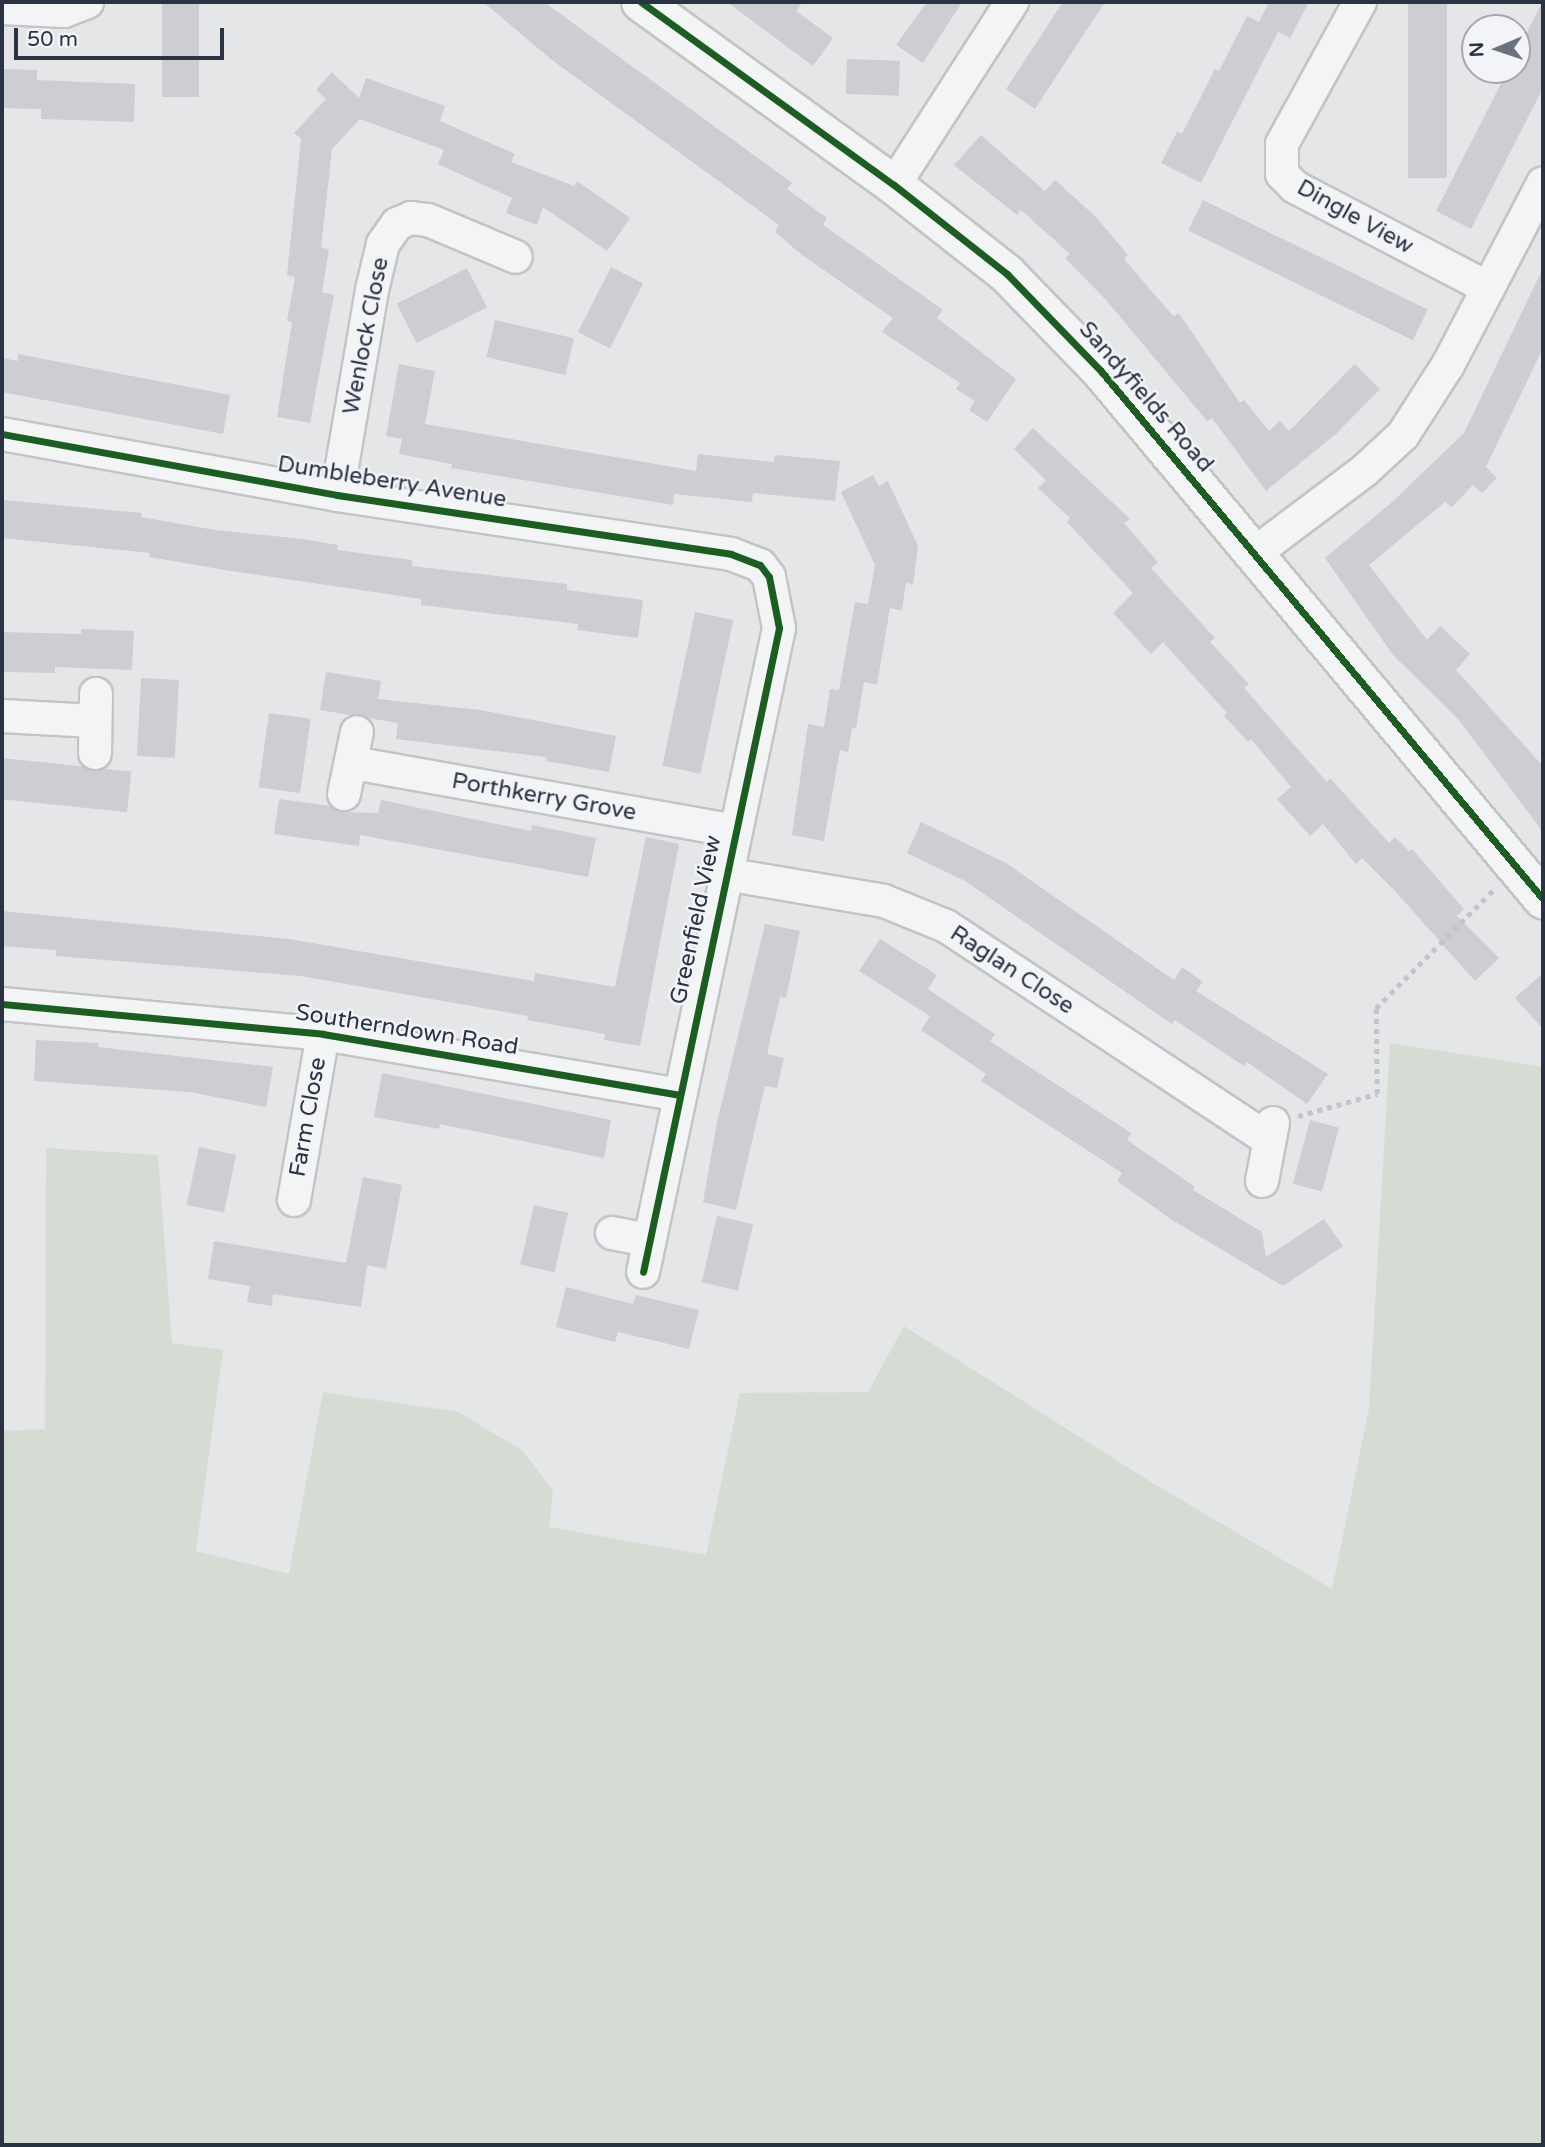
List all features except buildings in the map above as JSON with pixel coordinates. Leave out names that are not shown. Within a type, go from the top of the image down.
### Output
[{"type":"street","points":[[2,8],[64,11],[87,2]]},
{"type":"street","name":"Sandyfields Road","points":[[641,2],[894,185],[1007,274],[1101,371],[1543,899]]},
{"type":"street","points":[[894,185],[1012,2]]},
{"type":"street","name":"Dingle View","points":[[1360,2],[1282,144],[1282,174],[1295,187],[1489,288]]},
{"type":"street","points":[[1255,553],[1354,479],[1402,435],[1448,365],[1543,183]]},
{"type":"street","name":"Wenlock Close","points":[[337,495],[372,290],[383,244],[397,224],[411,218],[428,220],[516,257]]},
{"type":"street","name":"Dumbleberry Avenue","points":[[2,434],[337,495],[731,554],[760,565],[769,577]]},
{"type":"street","name":"Greenfield View","points":[[643,1272],[779,628],[769,577]]},
{"type":"street","points":[[2,716],[95,708],[96,753]]},
{"type":"street","points":[[344,794],[353,763],[357,732]]},
{"type":"street","name":"Porthkerry Grove","points":[[353,763],[734,831]]},
{"type":"street","name":"Raglan Close","points":[[725,874],[884,901],[946,926],[1271,1132]]},
{"type":"street","name":"Southerndown Road","points":[[2,1004],[323,1034],[679,1095]]},
{"type":"street","name":"Farm Close","points":[[294,1200],[323,1034]]},
{"type":"street","points":[[1262,1181],[1271,1132]]},
{"type":"street","points":[[612,1233],[649,1240]]},
{"type":"path","points":[[1271,1132],[1377,1094],[1376,1007],[1516,867]]},
{"type":"shaded area","points":[[1390,1043],[1543,1067],[1543,2145],[2,2145],[2,1431],[45,1429],[46,1148],[158,1155],[172,1343],[223,1350],[196,1551],[289,1574],[323,1392],[458,1412],[523,1451],[553,1491],[549,1527],[706,1555],[740,1393],[868,1392],[904,1326],[1151,1482],[1332,1589],[1369,1409]]},
{"type":"cycle path","points":[[641,2],[894,185],[1007,274],[1101,371],[1543,899]]},
{"type":"cycle path","points":[[2,434],[337,495],[731,554],[760,565],[769,577],[779,628],[643,1272]]},
{"type":"cycle path","points":[[2,1004],[323,1034],[679,1095]]}]
